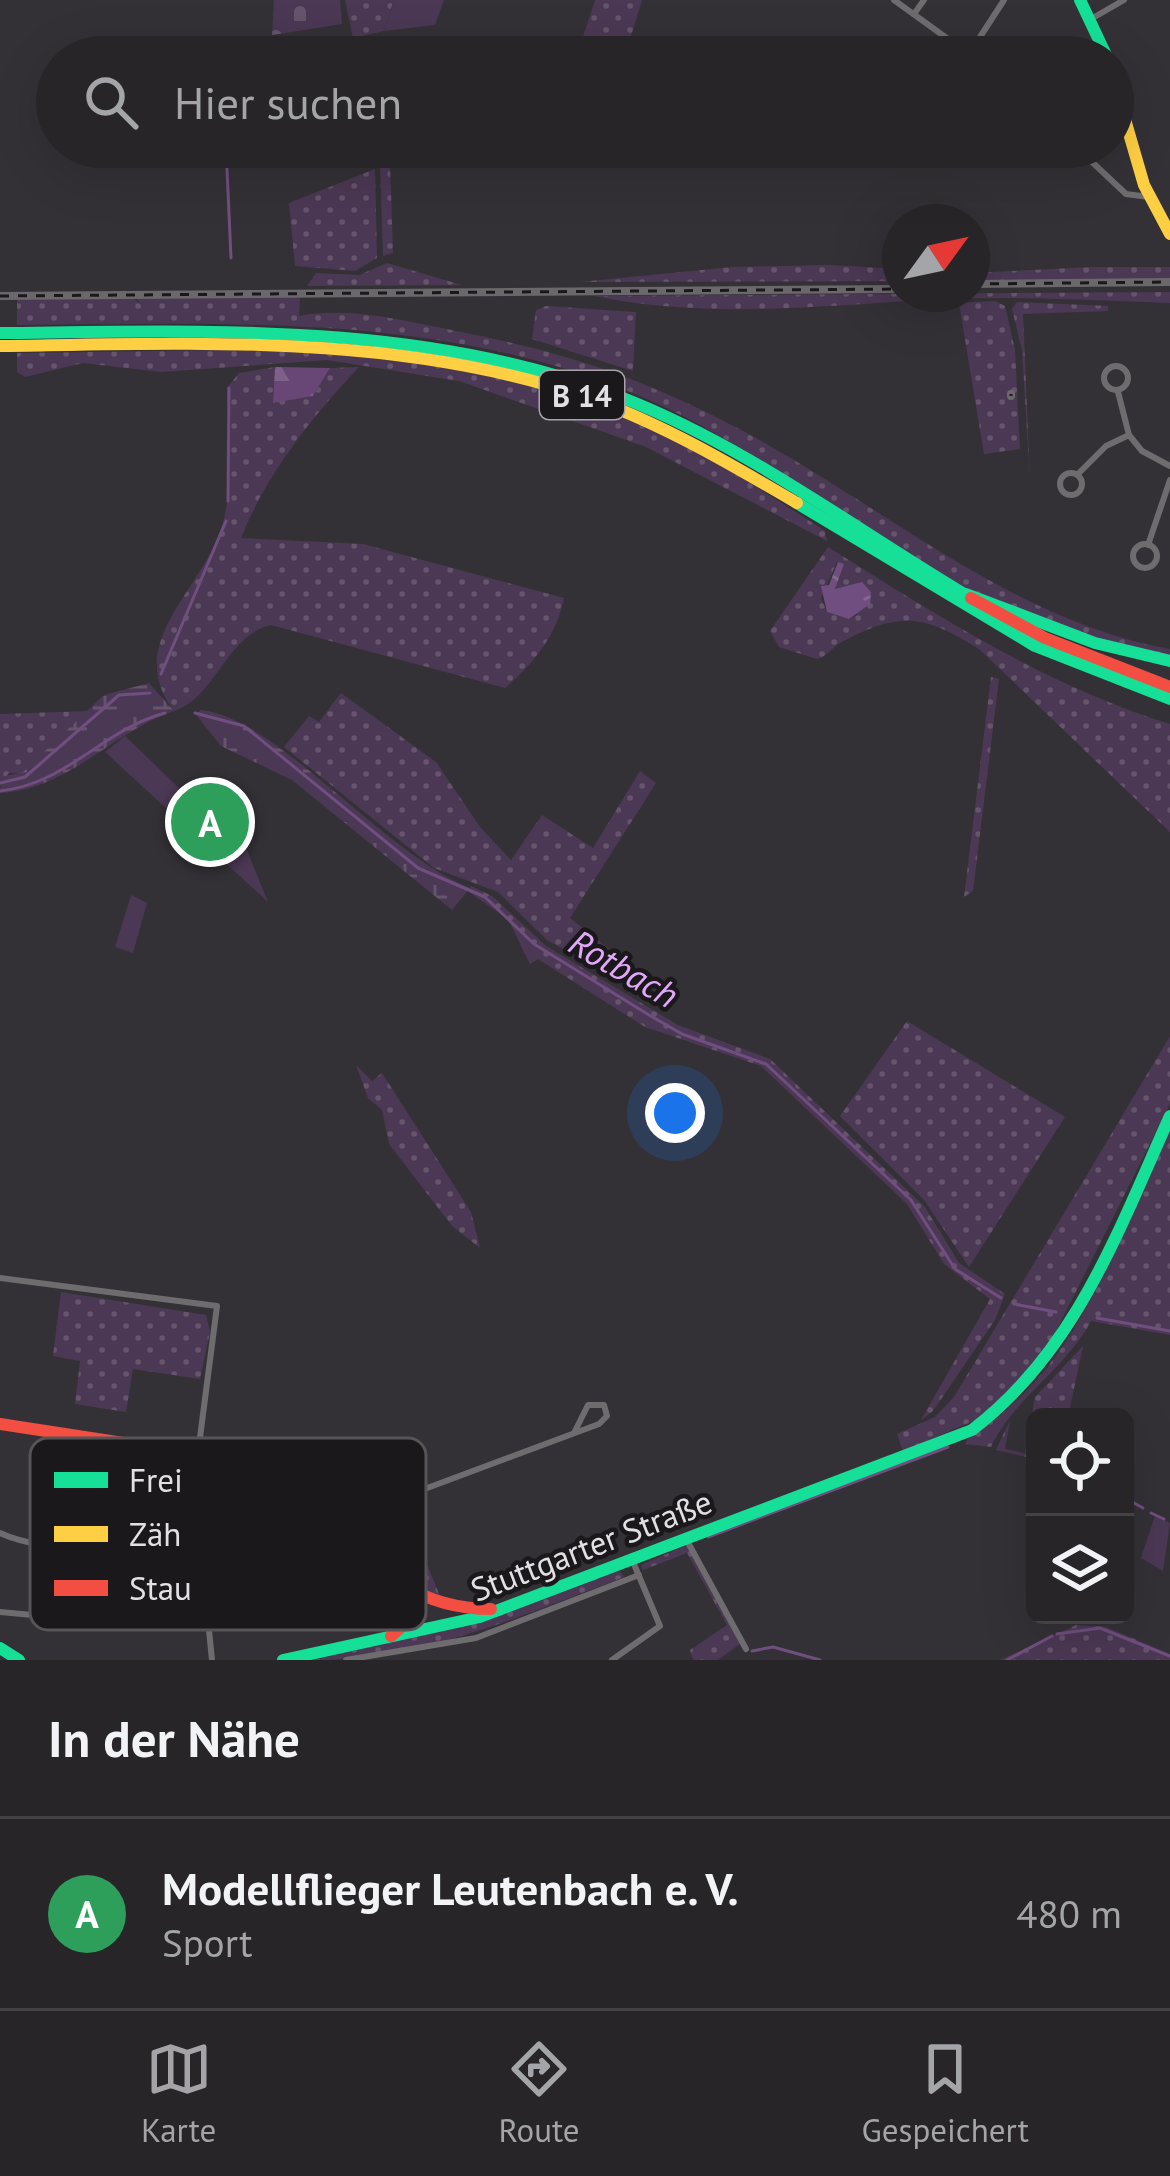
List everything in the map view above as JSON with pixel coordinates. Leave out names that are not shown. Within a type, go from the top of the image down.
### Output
[{"type":"main road","points":[[1080,0],[1098,36]]},
{"type":"main road","points":[[1134,147],[1149,197],[1170,234]]},
{"type":"main road","name":"B 14","points":[[0,333],[348,334],[454,348],[562,374],[710,438],[955,593],[1066,651],[1170,686]]},
{"type":"main road","name":"B 14","points":[[0,346],[258,344],[366,350],[487,367],[567,390],[713,454],[1007,636],[1096,675],[1170,699]]},
{"type":"main road","points":[[955,593],[973,595],[1095,643],[1170,661]]},
{"type":"main road","name":"Stuttgarter Straße","points":[[426,1628],[508,1606],[956,1438],[994,1416],[1029,1386],[1059,1344],[1170,1116]]},
{"type":"main road","points":[[0,1424],[96,1438]]},
{"type":"main road","points":[[426,1600],[459,1611],[508,1606]]},
{"type":"main road","points":[[387,1639],[398,1630]]},
{"type":"main road","name":"Stuttgarter Straße","points":[[283,1660],[420,1630]]},
{"type":"main road","points":[[0,1650],[7,1660]]},
{"type":"main road","points":[[0,1650],[19,1660]]},
{"type":"street","points":[[894,0],[944,36]]},
{"type":"street","points":[[914,14],[924,0]]},
{"type":"street","points":[[983,36],[1004,0]]},
{"type":"street","points":[[1091,19],[1124,0]]},
{"type":"street","points":[[1098,168],[1126,194],[1149,197]]},
{"type":"street","points":[[1118,390],[1129,435],[1142,452],[1170,466]]},
{"type":"street","points":[[1077,475],[1097,453],[1129,435]]},
{"type":"street","points":[[1148,544],[1170,480]]},
{"type":"street","points":[[0,1278],[218,1306],[200,1438]]},
{"type":"street","points":[[426,1488],[603,1422],[604,1405],[588,1405],[575,1431]]},
{"type":"street","points":[[0,1533],[30,1545]]},
{"type":"street","points":[[685,1537],[746,1649]]},
{"type":"street","points":[[612,1660],[660,1626],[631,1557]]},
{"type":"street","points":[[346,1660],[476,1638],[639,1575]]},
{"type":"street","points":[[0,1612],[30,1615]]},
{"type":"street","points":[[209,1630],[212,1660]]},
{"type":"green space","points":[[274,0],[340,0],[342,24],[272,35]]},
{"type":"green space","points":[[345,0],[394,0],[384,31],[353,36]]},
{"type":"green space","points":[[394,0],[444,0],[435,25],[384,31]]},
{"type":"green space","points":[[595,0],[642,0],[631,36],[583,36]]},
{"type":"green space","points":[[380,168],[390,168],[393,253],[383,256]]},
{"type":"green space","points":[[375,169],[377,258],[355,271],[295,266],[289,203]]},
{"type":"green space","points":[[387,263],[462,285],[307,286],[316,273],[359,275]]},
{"type":"green space","points":[[732,267],[882,268],[882,281],[580,282]]},
{"type":"green space","points":[[1170,267],[1170,279],[990,280],[990,272]]},
{"type":"green space","points":[[1170,292],[1170,303],[990,298],[990,293]]},
{"type":"green space","points":[[882,294],[882,303],[725,309],[595,296]]},
{"type":"green space","points":[[300,297],[299,316],[339,313],[401,320],[537,349],[639,382],[795,460],[1002,587],[1112,635],[1170,649],[1170,658],[1065,629],[988,599],[925,566],[700,425],[583,375],[504,353],[344,329],[17,325],[17,300],[133,298],[141,305],[136,298]]},
{"type":"green space","points":[[990,301],[1005,306],[1015,350],[1020,449],[984,454],[960,312],[990,312]]},
{"type":"green space","points":[[1017,302],[1108,306],[1108,311],[1023,314],[1030,479],[1022,350],[1012,309]]},
{"type":"green space","points":[[546,306],[636,312],[633,371],[532,339],[536,310]]},
{"type":"green space","points":[[224,350],[395,361],[507,380],[562,395],[709,458],[825,531],[827,541],[646,447],[459,381],[327,360],[162,372],[83,363],[25,377],[17,372],[17,353]]},
{"type":"green space","points":[[275,367],[273,402],[313,396],[330,368],[359,367],[292,447],[241,538],[363,544],[564,598],[542,648],[505,688],[271,625],[242,641],[200,693],[174,711],[160,685],[157,661],[162,638],[224,519],[229,471],[227,388],[239,373]]},
{"type":"green space","points":[[275,367],[330,368],[313,396],[273,403]]},
{"type":"green space","points":[[828,547],[1036,669],[1170,724],[1170,832],[979,649],[959,637],[926,623],[895,622],[861,633],[817,659],[779,647],[770,631]],"holes":[[[837,562],[843,565],[835,589],[848,587],[857,615],[849,619],[827,612],[821,598]]]},
{"type":"green space","points":[[991,677],[999,679],[973,891],[964,897]]},
{"type":"green space","points":[[149,683],[174,711],[48,782],[0,793],[1,777],[23,772],[104,695]]},
{"type":"green space","points":[[341,693],[436,762],[480,827],[511,860],[542,815],[593,848],[640,771],[656,783],[570,918],[609,949],[597,968],[547,940],[498,892],[434,868],[284,747],[309,716],[319,722]]},
{"type":"green space","points":[[200,710],[230,718],[262,736],[402,847],[470,888],[452,910],[292,780],[221,746],[197,716]]},
{"type":"green space","points":[[88,711],[23,773],[9,773],[0,785],[0,714]]},
{"type":"green space","points":[[125,736],[202,810],[232,790],[240,833],[268,902],[105,752]]},
{"type":"green space","points":[[471,886],[492,896],[546,946],[678,1025],[770,1059],[925,1207],[959,1263],[1005,1294],[995,1320],[933,1411],[921,1420],[990,1299],[944,1264],[907,1204],[761,1066],[645,1027],[538,959],[530,964],[508,919],[469,892]]},
{"type":"green space","points":[[131,895],[147,903],[133,953],[115,947]]},
{"type":"green space","points":[[907,1021],[1065,1117],[969,1267],[924,1200],[840,1116]]},
{"type":"green space","points":[[1170,1036],[1170,1104],[1042,1359],[985,1416],[903,1451],[897,1434],[935,1417],[954,1397]]},
{"type":"green space","points":[[356,1065],[372,1081],[382,1073],[471,1212],[480,1248],[452,1226],[389,1144],[382,1110],[368,1098]]},
{"type":"green space","points":[[1170,1127],[1170,1335],[1091,1321],[991,1447],[966,1444],[967,1437],[1006,1410],[1039,1378],[1066,1340],[1112,1257]]},
{"type":"green space","points":[[61,1292],[206,1315],[210,1332],[200,1379],[133,1369],[126,1412],[75,1404],[80,1361],[53,1356]]},
{"type":"green space","points":[[1083,1346],[1070,1408],[1033,1408],[1035,1397]]},
{"type":"green space","points":[[1010,1420],[1005,1449],[1025,1453],[1026,1447],[1026,1457],[996,1450]]},
{"type":"green space","points":[[1155,1516],[1170,1523],[1163,1571],[1141,1558]]},
{"type":"green space","points":[[687,1545],[740,1644],[718,1660],[693,1660],[690,1650],[727,1625],[687,1553],[643,1570],[641,1565]]},
{"type":"green space","points":[[426,1563],[428,1567],[444,1605],[426,1598]]},
{"type":"green space","points":[[619,1569],[624,1577],[472,1632],[394,1652],[314,1660],[475,1622]]},
{"type":"green space","points":[[1076,1625],[1106,1627],[1170,1654],[1170,1660],[1000,1660]]},
{"type":"water","points":[[838,562],[844,564],[835,589],[862,582],[871,592],[870,604],[849,619],[827,612],[821,586],[829,585]]},
{"type":"waterway","points":[[227,168],[231,258]]},
{"type":"waterway","points":[[228,501],[229,388]]},
{"type":"waterway","points":[[161,674],[226,521]]},
{"type":"waterway","points":[[0,783],[25,777],[119,695],[150,693]]},
{"type":"waterway","name":"Rotbach","points":[[0,791],[45,778],[122,731],[165,713]]},
{"type":"waterway","name":"Rotbach","points":[[195,713],[244,726],[418,868],[485,897],[534,944],[649,1015],[682,1034],[766,1064],[911,1200],[955,1269],[1001,1298]]},
{"type":"waterway","points":[[1014,1304],[1056,1312]]},
{"type":"waterway","points":[[1097,1318],[1170,1331]]},
{"type":"waterway","points":[[708,1537],[948,1447]]},
{"type":"waterway","points":[[1134,1503],[1143,1508]]},
{"type":"waterway","points":[[1151,1513],[1164,1519]]},
{"type":"waterway","points":[[1057,1634],[1100,1628],[1170,1656]]},
{"type":"waterway","points":[[1007,1660],[1052,1636]]},
{"type":"waterway","points":[[752,1651],[773,1647],[820,1660]]},
{"type":"railway","points":[[990,284],[1170,282]]},
{"type":"railway","points":[[0,296],[882,289]]},
{"type":"traffic: fast","points":[[1080,0],[1097,36]]},
{"type":"traffic: fast","points":[[0,333],[315,336],[471,355],[548,373],[623,398],[714,440],[971,598]]},
{"type":"traffic: fast","points":[[797,503],[1035,646],[1170,699]]},
{"type":"traffic: fast","points":[[966,594],[1095,643],[1170,661]]},
{"type":"traffic: fast","points":[[426,1629],[480,1617],[972,1430],[1040,1364],[1067,1326],[1112,1245],[1170,1116]]},
{"type":"traffic: fast","points":[[283,1660],[420,1630]]},
{"type":"traffic: fast","points":[[0,1648],[19,1660]]},
{"type":"traffic: slow","points":[[1134,150],[1144,185],[1170,234]]},
{"type":"traffic: slow","points":[[0,346],[225,344],[375,353],[450,363],[523,378],[621,410],[797,503]]},
{"type":"traffic: jam","points":[[971,598],[1045,638],[1170,687]]},
{"type":"traffic: jam","points":[[0,1424],[91,1438]]},
{"type":"traffic: jam","points":[[426,1596],[491,1609]]},
{"type":"traffic: jam","points":[[391,1636],[398,1630]]},
{"type":"place","name":"Modellflieger Leutenbach e. V.","points":[[210,822]]}]
